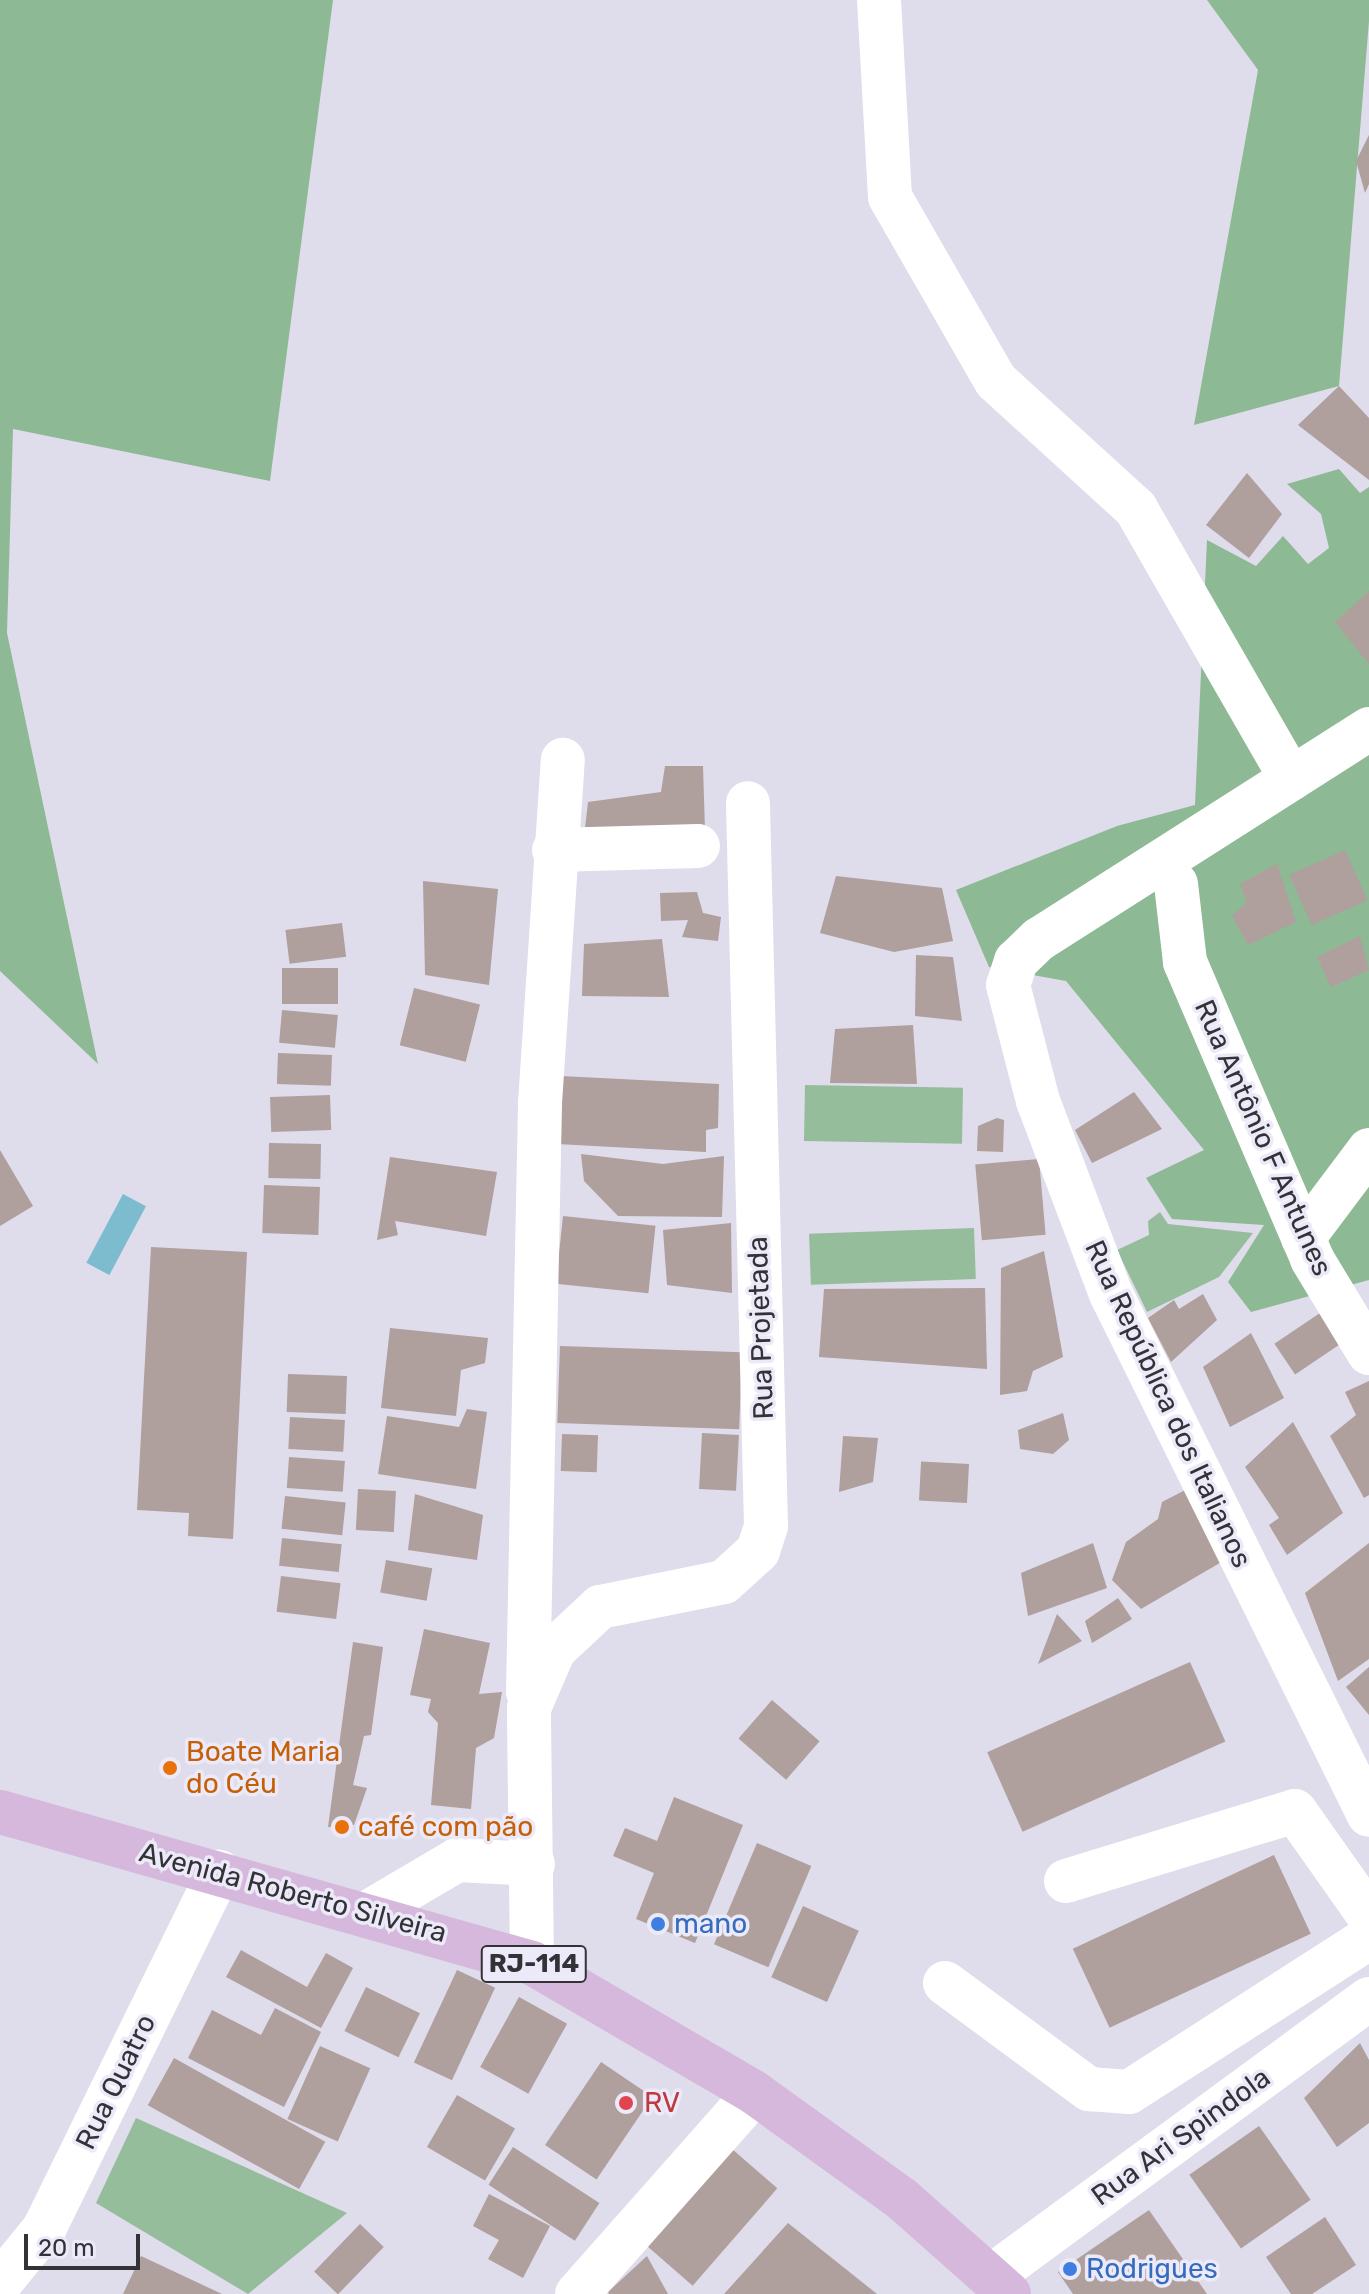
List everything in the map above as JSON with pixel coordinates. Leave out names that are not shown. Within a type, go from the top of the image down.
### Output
[{"type":"main road","name":"Avenida Roberto Silveira","points":[[0,1812],[367,1913],[532,1963],[755,2093],[1001,2284]]},
{"type":"street","points":[[879,0],[890,197],[996,381],[1136,509],[1291,779]]},
{"type":"street","name":"Rua República dos Italianos","points":[[1369,729],[1039,939],[1016,961],[1008,985],[1038,1101],[1099,1264],[1369,1815]]},
{"type":"street","name":"Rua Projetada","points":[[532,1963],[529,1708],[531,1363],[554,850],[563,760]]},
{"type":"street","name":"Rua Projetada","points":[[529,1708],[554,1650],[578,1623],[600,1607],[724,1582],[758,1551],[766,1526],[748,803]]},
{"type":"street","points":[[554,850],[698,846]]},
{"type":"street","name":"Rua Antônio F Antunes","points":[[1176,884],[1185,962],[1303,1238],[1369,1353]]},
{"type":"street","points":[[1303,1238],[1369,1150]]},
{"type":"street","points":[[1066,1881],[1295,1811],[1369,1916]]},
{"type":"street","points":[[367,1913],[457,1860],[533,1864]]},
{"type":"street","name":"Rua Quatro","points":[[0,2283],[44,2229],[219,1872]]},
{"type":"street","points":[[945,1983],[1089,2089],[1129,2092],[1369,1938]]},
{"type":"street","name":"Rua Ari Spindola","points":[[1001,2284],[1369,1999]]},
{"type":"street","points":[[577,2294],[755,2093]]},
{"type":"green space","points":[[0,0],[333,0],[270,481],[13,429],[7,633],[98,1064],[0,971]]},
{"type":"green space","points":[[1207,0],[1369,0],[1369,21],[1339,386],[1194,425],[1258,70]]},
{"type":"green space","points":[[1339,469],[1360,493],[1369,487],[1369,1280],[1251,1312],[1228,1282],[1264,1225],[1172,1219],[1146,1178],[1204,1150],[1066,981],[989,967],[956,890],[1117,826],[1195,805],[1207,540],[1256,566],[1283,536],[1308,564],[1329,548],[1321,514],[1287,484]]},
{"type":"green space","points":[[805,1085],[963,1088],[962,1144],[804,1141]]},
{"type":"green space","points":[[1160,1212],[1168,1224],[1253,1233],[1219,1277],[1147,1312],[1117,1250],[1149,1235],[1148,1221]]},
{"type":"green space","points":[[974,1228],[976,1279],[811,1285],[809,1234]]},
{"type":"green space","points":[[136,2118],[347,2213],[248,2294],[96,2203]]},
{"type":"water","points":[[123,1194],[146,1206],[109,1275],[86,1263]]},
{"type":"building","points":[[1369,135],[1369,184],[1365,193],[1356,161]]},
{"type":"building","points":[[1339,386],[1369,418],[1369,480],[1298,425]]},
{"type":"building","points":[[1247,473],[1282,514],[1249,558],[1206,525]]},
{"type":"building","points":[[1369,591],[1369,664],[1335,622]]},
{"type":"building","points":[[665,766],[703,766],[705,831],[583,845],[588,802],[661,792]]},
{"type":"building","points":[[1345,850],[1367,900],[1312,925],[1289,875]]},
{"type":"building","points":[[1277,864],[1296,922],[1248,945],[1232,916],[1247,902],[1240,884]]},
{"type":"building","points":[[836,876],[942,888],[953,941],[894,952],[820,933]]},
{"type":"building","points":[[423,881],[498,889],[489,985],[425,975]]},
{"type":"building","points":[[697,892],[703,913],[721,917],[718,941],[682,937],[688,920],[661,921],[660,893]]},
{"type":"building","points":[[342,923],[346,957],[290,964],[285,930]]},
{"type":"building","points":[[1360,936],[1369,970],[1331,987],[1317,957]]},
{"type":"building","points":[[662,939],[669,997],[582,996],[584,944]]},
{"type":"building","points":[[916,955],[953,957],[962,1021],[915,1016]]},
{"type":"building","points":[[282,968],[338,968],[338,1004],[282,1004]]},
{"type":"building","points":[[414,988],[480,1004],[466,1062],[400,1045]]},
{"type":"building","points":[[282,1010],[338,1015],[335,1048],[279,1043]]},
{"type":"building","points":[[913,1025],[917,1084],[830,1083],[835,1029]]},
{"type":"building","points":[[278,1053],[332,1055],[331,1086],[277,1084]]},
{"type":"building","points":[[561,1076],[719,1084],[718,1128],[706,1130],[706,1152],[557,1144]]},
{"type":"building","points":[[1134,1092],[1162,1129],[1092,1163],[1075,1130]]},
{"type":"building","points":[[330,1095],[331,1130],[271,1132],[270,1097]]},
{"type":"building","points":[[997,1118],[1004,1120],[1003,1152],[977,1151],[978,1126]]},
{"type":"building","points":[[269,1143],[321,1144],[320,1179],[268,1178]]},
{"type":"building","points":[[0,1150],[33,1206],[0,1226]]},
{"type":"building","points":[[581,1154],[663,1164],[724,1156],[722,1217],[618,1216],[584,1181]]},
{"type":"building","points":[[390,1157],[497,1172],[486,1236],[395,1221],[398,1235],[377,1240]]},
{"type":"building","points":[[1039,1159],[1046,1235],[982,1240],[975,1165]]},
{"type":"building","points":[[264,1185],[320,1187],[318,1235],[262,1233]]},
{"type":"building","points":[[563,1216],[655,1226],[648,1293],[556,1284]]},
{"type":"building","points":[[731,1223],[732,1293],[667,1285],[663,1230]]},
{"type":"building","points":[[151,1247],[247,1252],[233,1539],[188,1536],[189,1513],[137,1510]]},
{"type":"building","points":[[1044,1251],[1063,1357],[1033,1371],[1027,1391],[1000,1395],[1001,1268]]},
{"type":"building","points":[[985,1288],[987,1369],[819,1357],[824,1289]]},
{"type":"building","points":[[1203,1294],[1217,1320],[1171,1362],[1148,1318],[1174,1300],[1179,1309]]},
{"type":"building","points":[[1320,1313],[1341,1344],[1295,1374],[1274,1344]]},
{"type":"building","points":[[390,1328],[488,1338],[485,1363],[461,1370],[456,1416],[381,1408]]},
{"type":"building","points":[[1251,1333],[1284,1398],[1230,1427],[1203,1367]]},
{"type":"building","points":[[560,1346],[742,1352],[739,1429],[557,1423]]},
{"type":"building","points":[[288,1374],[347,1376],[346,1414],[287,1412]]},
{"type":"building","points":[[1369,1381],[1369,1495],[1364,1498],[1330,1436],[1356,1415],[1345,1392]]},
{"type":"building","points":[[467,1409],[487,1412],[476,1489],[378,1474],[387,1416],[459,1427]]},
{"type":"building","points":[[1063,1413],[1069,1440],[1053,1454],[1020,1449],[1018,1430]]},
{"type":"building","points":[[290,1417],[345,1420],[343,1452],[288,1449]]},
{"type":"building","points":[[1293,1422],[1343,1513],[1287,1555],[1269,1525],[1279,1518],[1245,1467]]},
{"type":"building","points":[[702,1433],[739,1435],[736,1491],[699,1489]]},
{"type":"building","points":[[562,1434],[598,1435],[597,1472],[561,1471]]},
{"type":"building","points":[[843,1436],[878,1438],[873,1482],[839,1492]]},
{"type":"building","points":[[289,1457],[345,1461],[343,1492],[287,1488]]},
{"type":"building","points":[[921,1461],[969,1464],[967,1503],[919,1500]]},
{"type":"building","points":[[1191,1487],[1230,1557],[1141,1609],[1112,1580],[1126,1542],[1158,1519],[1162,1502]]},
{"type":"building","points":[[358,1489],[396,1491],[394,1532],[356,1530]]},
{"type":"building","points":[[415,1494],[483,1515],[477,1560],[408,1550]]},
{"type":"building","points":[[285,1496],[346,1502],[342,1535],[282,1529]]},
{"type":"building","points":[[282,1538],[342,1544],[339,1572],[279,1566]]},
{"type":"building","points":[[1093,1543],[1107,1588],[1028,1616],[1021,1573]]},
{"type":"building","points":[[1369,1543],[1369,1659],[1338,1681],[1305,1593]]},
{"type":"building","points":[[386,1560],[432,1568],[427,1601],[380,1592]]},
{"type":"building","points":[[281,1576],[341,1583],[336,1619],[277,1612]]},
{"type":"building","points":[[1118,1598],[1132,1619],[1092,1643],[1085,1621]]},
{"type":"building","points":[[1057,1614],[1082,1641],[1038,1664]]},
{"type":"building","points":[[424,1629],[490,1643],[479,1694],[502,1692],[494,1738],[476,1748],[471,1809],[431,1805],[438,1723],[428,1712],[431,1699],[410,1695]]},
{"type":"building","points":[[353,1642],[383,1647],[371,1735],[364,1736],[353,1785],[367,1788],[354,1825],[328,1827]]},
{"type":"building","points":[[1190,1662],[1225,1741],[1023,1832],[987,1752]]},
{"type":"building","points":[[1369,1667],[1369,1715],[1346,1687]]},
{"type":"building","points":[[772,1700],[820,1741],[786,1780],[739,1738]]},
{"type":"building","points":[[674,1797],[743,1825],[695,1943],[636,1919],[654,1873],[613,1856],[625,1828],[657,1841]]},
{"type":"building","points":[[757,1843],[811,1866],[768,1967],[714,1944]]},
{"type":"building","points":[[1274,1855],[1311,1934],[1110,2028],[1073,1949]]},
{"type":"building","points":[[803,1906],[859,1931],[827,2002],[771,1977]]},
{"type":"building","points":[[241,1950],[307,1987],[326,1953],[353,1968],[321,2028],[226,1977]]},
{"type":"building","points":[[457,1970],[495,1988],[452,2080],[414,2062]]},
{"type":"building","points":[[366,1987],[420,2013],[398,2057],[345,2031]]},
{"type":"building","points":[[519,1997],[567,2024],[528,2094],[480,2067]]},
{"type":"building","points":[[275,2008],[321,2032],[284,2107],[188,2058],[212,2010],[261,2035]]},
{"type":"building","points":[[1360,2043],[1369,2060],[1369,2123],[1337,2147],[1304,2098]]},
{"type":"building","points":[[320,2046],[370,2068],[338,2141],[287,2119]]},
{"type":"building","points":[[174,2058],[325,2142],[299,2189],[148,2105]]},
{"type":"building","points":[[601,2062],[652,2097],[596,2180],[545,2145]]},
{"type":"building","points":[[457,2095],[515,2128],[485,2180],[427,2147]]},
{"type":"building","points":[[1259,2126],[1311,2200],[1241,2248],[1189,2175]]},
{"type":"building","points":[[513,2147],[599,2203],[575,2241],[488,2185]]},
{"type":"building","points":[[732,2149],[777,2188],[693,2286],[647,2246]]},
{"type":"building","points":[[489,2194],[550,2226],[523,2278],[488,2259],[499,2240],[473,2226]]},
{"type":"building","points":[[1149,2210],[1207,2294],[1073,2294],[1058,2272]]},
{"type":"building","points":[[1325,2217],[1356,2265],[1312,2294],[1291,2294],[1266,2257]]},
{"type":"building","points":[[788,2223],[877,2294],[724,2294]]},
{"type":"building","points":[[360,2224],[384,2247],[338,2294],[314,2271]]},
{"type":"building","points":[[141,2256],[222,2294],[123,2294]]},
{"type":"building","points":[[647,2256],[668,2294],[609,2294],[608,2292]]},
{"type":"place","name":"Boate Maria do Céu","points":[[170,1768]]},
{"type":"place","name":"café com pão","points":[[342,1827]]},
{"type":"place","name":"mano","points":[[658,1924]]},
{"type":"place","name":"RV","points":[[626,2103]]},
{"type":"place","name":"Rodrigues","points":[[1070,2269]]}]
